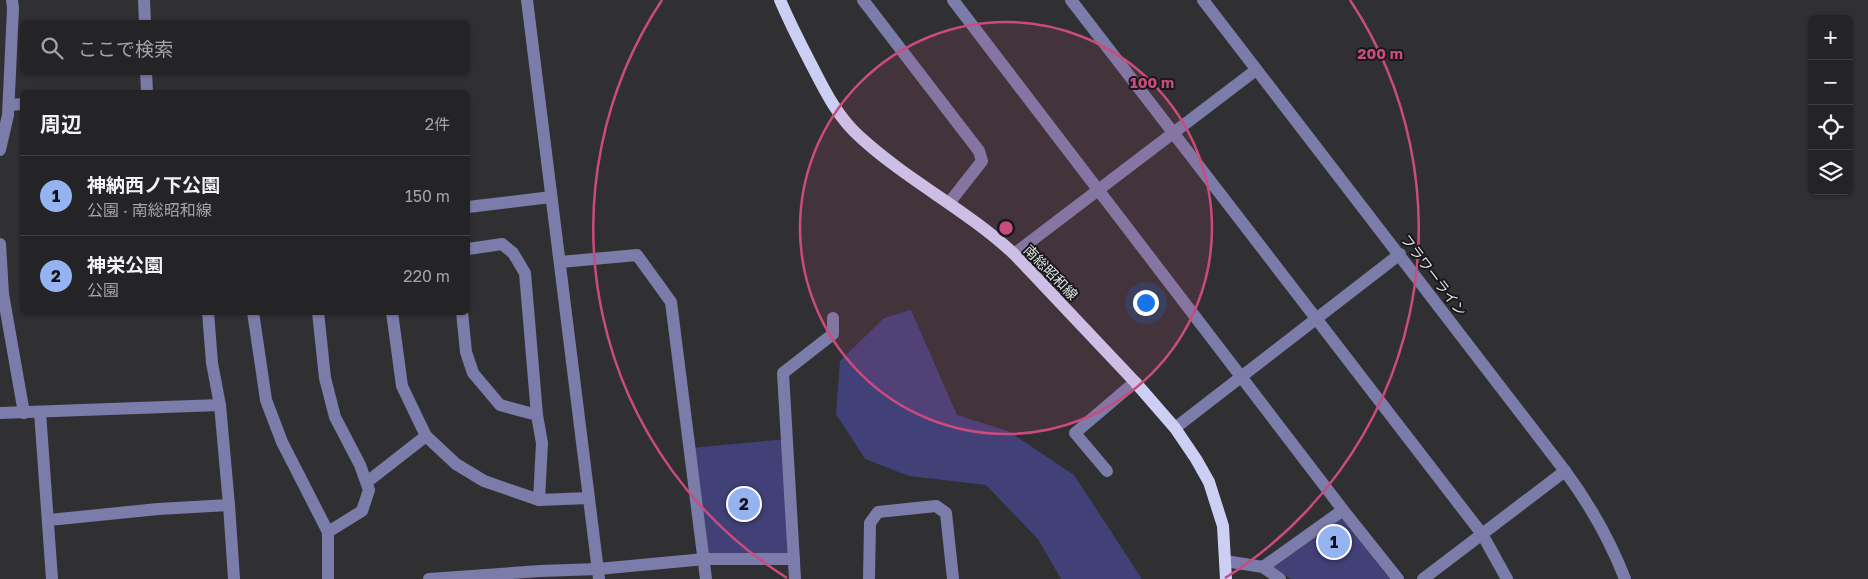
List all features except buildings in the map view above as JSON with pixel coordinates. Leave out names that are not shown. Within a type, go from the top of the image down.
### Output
[{"type":"main road","name":"南総昭和線","points":[[780,0],[788,20],[838,113],[859,136],[885,158],[993,235],[1014,254],[1136,382],[1175,428],[1209,482],[1223,526],[1226,579]]},
{"type":"street","points":[[0,150],[9,105],[12,0]]},
{"type":"street","points":[[144,0],[145,20]]},
{"type":"street","points":[[527,0],[599,574]]},
{"type":"street","points":[[863,0],[979,151],[982,161],[949,202]]},
{"type":"street","points":[[953,0],[1343,510],[1398,579]]},
{"type":"street","points":[[1071,0],[1172,134],[1317,318],[1482,534],[1507,579]]},
{"type":"street","name":"フラワーライン","points":[[1203,0],[1566,471],[1602,526],[1625,579]]},
{"type":"street","points":[[1014,254],[1256,70]]},
{"type":"street","points":[[146,75],[147,90]]},
{"type":"street","points":[[9,105],[20,104]]},
{"type":"street","points":[[470,207],[552,197]]},
{"type":"street","points":[[0,244],[3,294],[24,413]]},
{"type":"street","points":[[470,249],[502,244],[513,253],[525,273],[537,415],[542,443],[539,500]]},
{"type":"street","points":[[1175,428],[1400,254]]},
{"type":"street","points":[[560,262],[637,255],[671,302],[705,559],[706,579]]},
{"type":"street","points":[[208,315],[212,363],[220,404],[234,579]]},
{"type":"street","points":[[253,315],[266,400],[282,442],[328,532],[328,579]]},
{"type":"street","points":[[318,315],[326,378],[334,417],[360,465],[369,490],[362,511],[328,532]]},
{"type":"street","points":[[392,315],[402,386],[426,436],[456,464],[484,481],[539,500],[589,498]]},
{"type":"street","points":[[462,315],[466,352],[473,373],[491,397],[500,405],[537,415]]},
{"type":"street","points":[[796,579],[783,373],[833,334],[833,318]]},
{"type":"street","points":[[1107,471],[1075,433],[1136,382]]},
{"type":"street","points":[[0,413],[220,404]]},
{"type":"street","points":[[40,412],[52,579]]},
{"type":"street","points":[[367,482],[426,436]]},
{"type":"street","points":[[1423,579],[1566,471]]},
{"type":"street","points":[[49,520],[158,509],[229,506]]},
{"type":"street","points":[[869,579],[870,523],[878,512],[936,506],[946,513],[953,579]]},
{"type":"street","points":[[1263,566],[1343,510]]},
{"type":"street","points":[[429,579],[599,574],[705,559],[794,559]]},
{"type":"street","points":[[1225,561],[1263,566],[1280,579]]},
{"type":"shaded area","points":[[911,310],[957,415],[1008,431],[1074,475],[1142,579],[1061,579],[1038,539],[986,485],[909,476],[865,459],[836,414],[840,361],[884,318]]},
{"type":"shaded area","points":[[787,439],[794,559],[705,559],[690,448]]},
{"type":"shaded area","points":[[1342,518],[1390,579],[1291,579],[1273,567]]},
{"type":"place","name":"神栄公園","points":[[744,504]]},
{"type":"place","name":"神納西ノ下公園","points":[[1334,542]]}]
